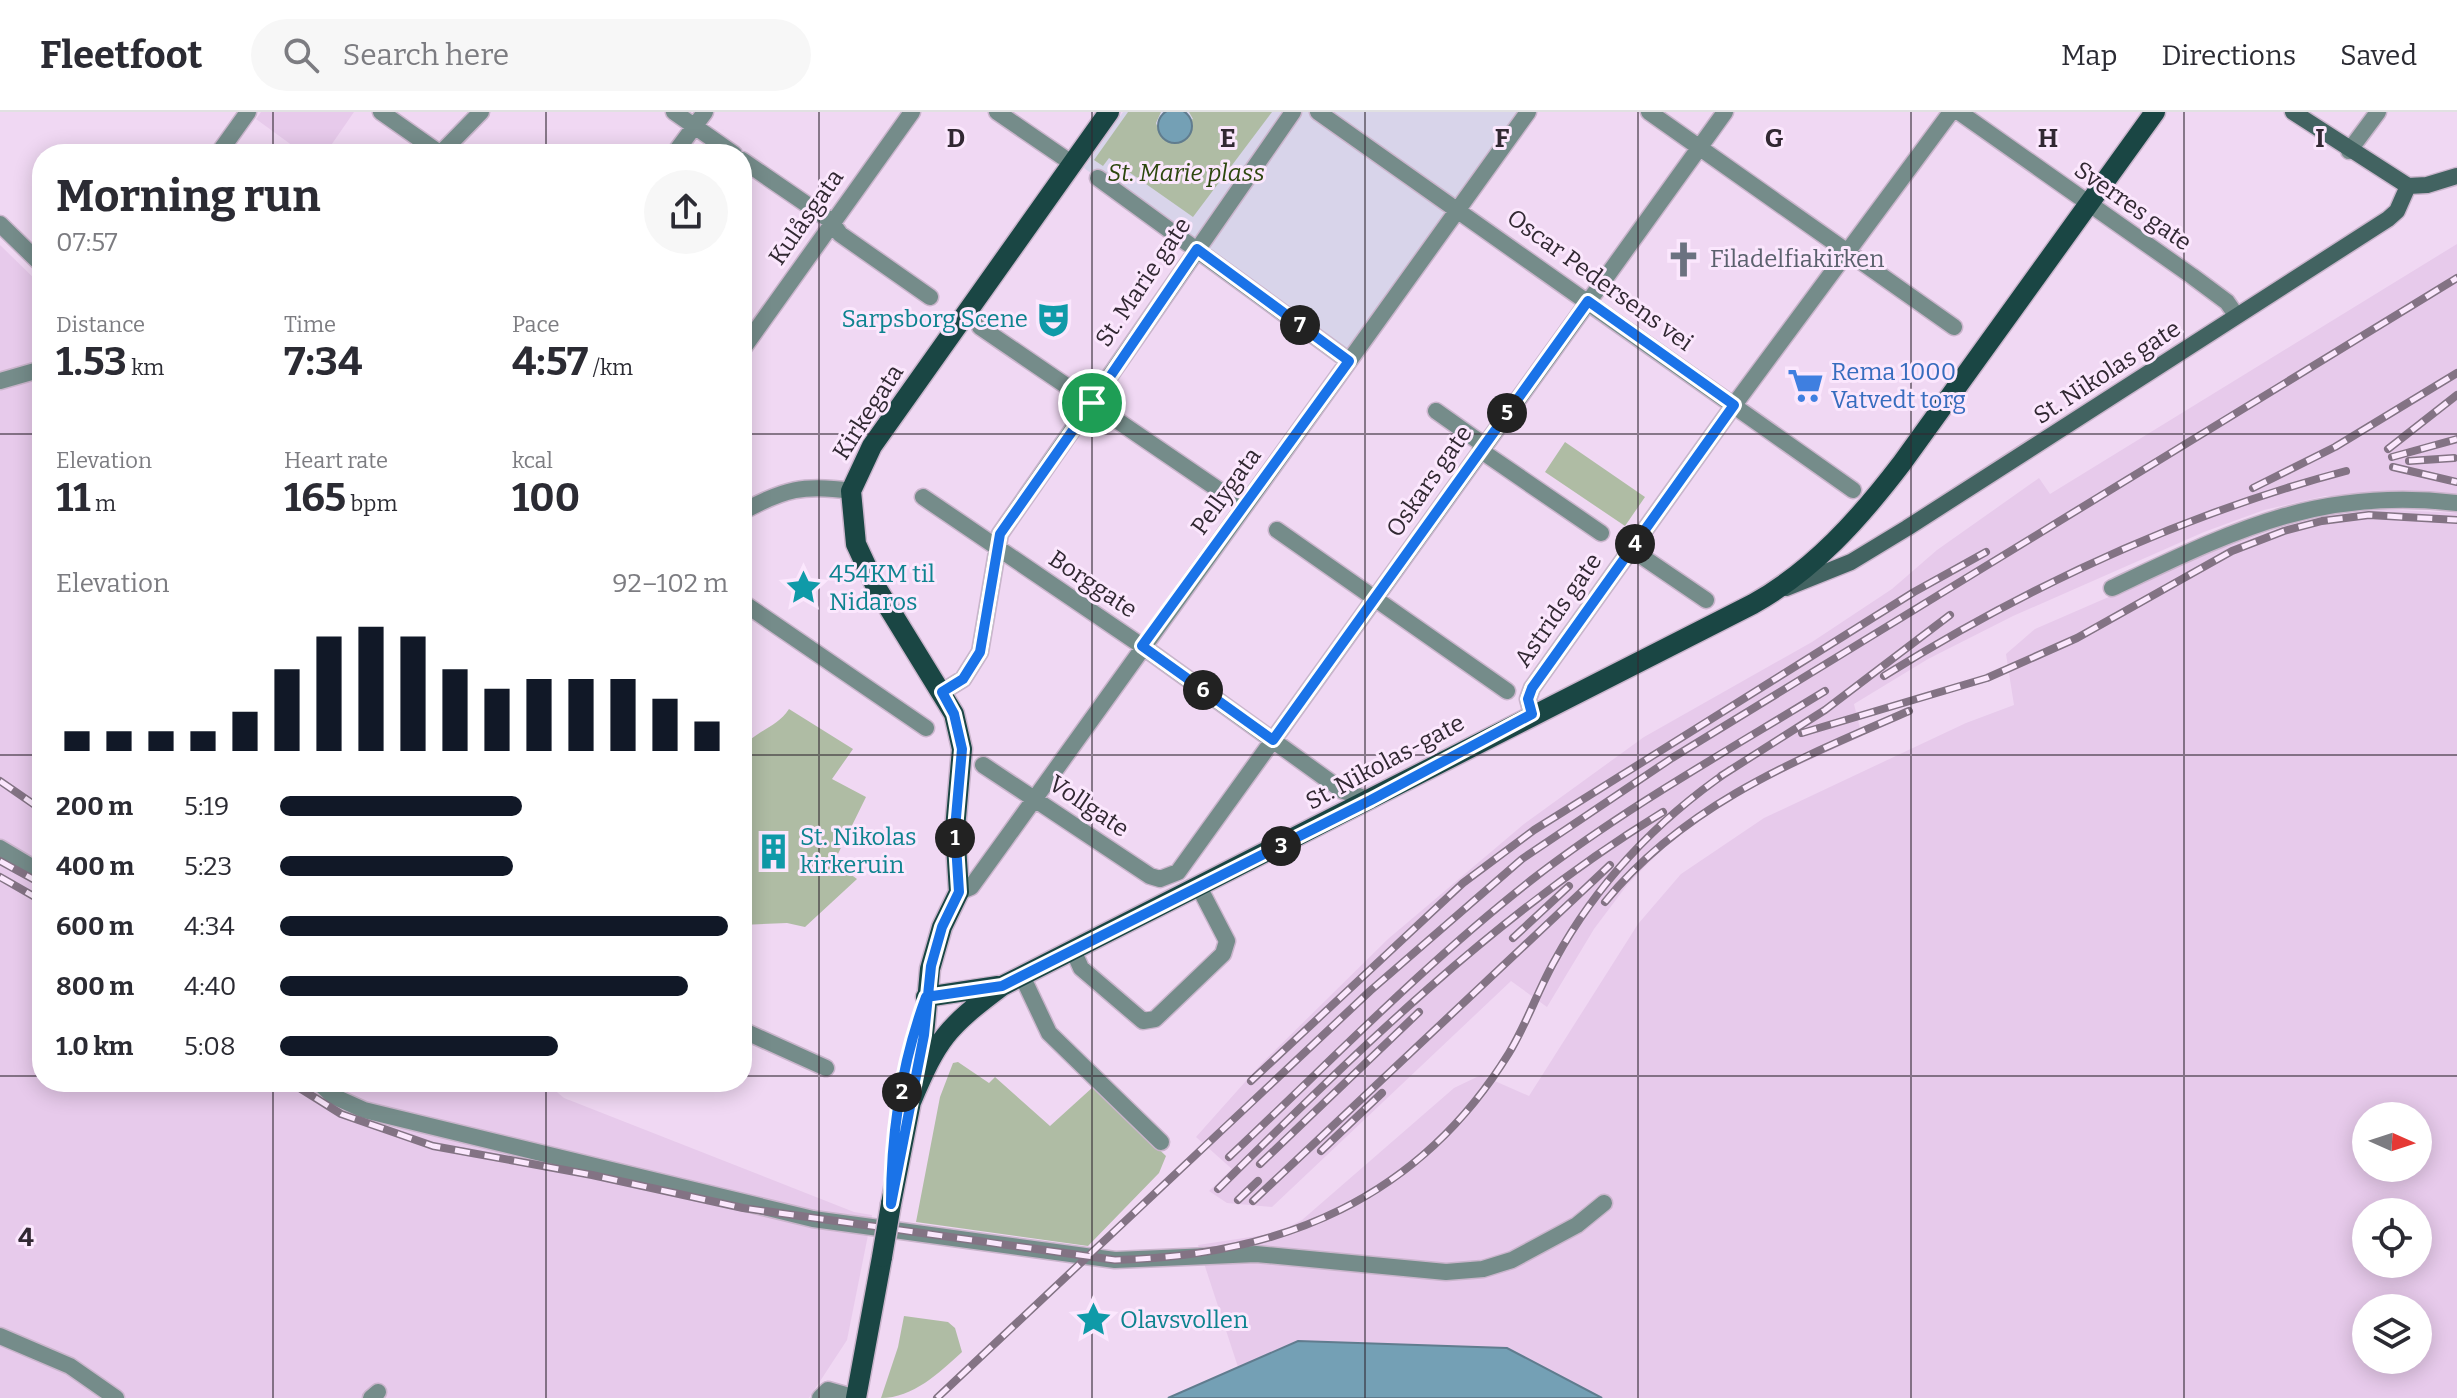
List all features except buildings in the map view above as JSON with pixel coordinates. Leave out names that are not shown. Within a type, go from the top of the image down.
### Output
[{"type":"main road","name":"Kirkegata","points":[[851,491],[872,446],[1109,112]]},
{"type":"main road","name":"St. Nikolas-gate","points":[[911,1102],[930,1055],[945,1032],[1002,986],[1766,597],[1817,558],[1869,506],[2155,112]]},
{"type":"main road","points":[[847,1396],[867,1344],[924,1035],[926,997],[936,946],[959,892],[955,829],[962,749],[954,714],[866,566],[854,532],[851,491]]},
{"type":"main road","name":"St. Nikolas-gate","points":[[926,997],[1002,986]]},
{"type":"main road","points":[[891,1204],[891,1159],[912,1035],[926,997]]},
{"type":"street","points":[[225,144],[248,112]]},
{"type":"street","points":[[381,112],[426,144]]},
{"type":"street","points":[[450,144],[481,112]]},
{"type":"street","points":[[674,112],[719,144]]},
{"type":"street","points":[[681,144],[705,112]]},
{"type":"street","name":"Kulåsgata","points":[[752,336],[831,221],[912,112]]},
{"type":"street","points":[[997,112],[1073,164]]},
{"type":"street","name":"St. Marie gate","points":[[942,692],[963,679],[980,652],[995,547],[1000,534],[1293,112]]},
{"type":"street","name":"Oscar Pedersens vei","points":[[1318,112],[1853,490]]},
{"type":"street","name":"Pellygata","points":[[959,892],[971,887],[1036,798],[1142,646],[1528,112]]},
{"type":"street","points":[[1649,112],[1954,327]]},
{"type":"street","name":"Oskars gate","points":[[1170,877],[1185,863],[1725,112]]},
{"type":"street","name":"Astrids gate","points":[[1532,714],[1528,699],[1532,688],[1734,405],[1951,112]]},
{"type":"street","name":"Sverres gate","points":[[1959,112],[2227,302],[2236,315]]},
{"type":"street","points":[[2293,112],[2349,151],[2408,186],[2427,185],[2457,176]]},
{"type":"street","points":[[2349,151],[2378,112]]},
{"type":"street","points":[[752,167],[831,221],[840,234],[930,297]]},
{"type":"street","points":[[1098,178],[1349,361]]},
{"type":"street","name":"St. Nikolas gate","points":[[1766,597],[1851,562],[2061,432],[2236,315],[2388,219],[2397,211],[2408,186]]},
{"type":"street","points":[[0,224],[32,255]]},
{"type":"street","points":[[980,327],[1244,507]]},
{"type":"street","points":[[0,381],[32,372]]},
{"type":"street","points":[[1436,411],[1482,448],[1601,533]]},
{"type":"street","name":"Kirkegata","points":[[752,507],[789,489],[814,485],[851,491]]},
{"type":"street","name":"Borggate","points":[[923,497],[1142,646],[1343,791],[1371,800]]},
{"type":"street","points":[[2112,588],[2236,530],[2297,511],[2359,501],[2457,503]]},
{"type":"street","points":[[1277,530],[1507,691]]},
{"type":"street","points":[[1631,549],[1706,600]]},
{"type":"street","points":[[752,609],[926,728]]},
{"type":"street","name":"Vollgate","points":[[983,765],[1150,876],[1170,877]]},
{"type":"street","points":[[0,848],[32,867]]},
{"type":"street","points":[[1073,950],[1081,968],[1143,1021],[1155,1019],[1223,954],[1227,941],[1199,887]]},
{"type":"street","points":[[1022,976],[1049,1033],[1161,1142]]},
{"type":"street","points":[[752,1035],[826,1068]]},
{"type":"street","points":[[329,1092],[364,1110],[744,1205],[813,1219],[1115,1260],[1256,1254],[1446,1272],[1483,1269],[1512,1260],[1577,1225],[1604,1203]]},
{"type":"street","points":[[0,1336],[70,1366],[116,1398]]},
{"type":"street","points":[[820,1398],[828,1390],[847,1396]]},
{"type":"shaded area","points":[[261,112],[354,112],[332,144],[290,144],[256,119]]},
{"type":"shaded area","points":[[1123,112],[1528,112],[1349,361],[1084,168]]},
{"type":"shaded area","points":[[2457,244],[2457,496],[2325,496],[2264,510],[2204,532],[2013,616],[1928,659],[1854,704],[1862,736],[1740,792],[1673,838],[1627,885],[1594,929],[1547,1007],[1511,981],[1272,1207],[1227,1203],[1209,1191],[1232,1169],[1196,1137],[1262,1063],[1388,939],[1524,824],[1644,737],[1812,642],[1892,589],[1937,550],[2039,478],[2050,494]]},
{"type":"shaded area","points":[[0,245],[32,276],[32,1092],[557,1092],[564,1098],[854,1212],[872,1215],[847,1340],[809,1398],[0,1398]]},
{"type":"shaded area","points":[[2374,509],[2457,513],[2457,1398],[1602,1398],[1507,1348],[1298,1341],[1238,1367],[1198,1245],[1277,1233],[1302,1220],[1454,1088],[1481,1075],[1529,1096],[1638,924],[1681,874],[1764,818],[1966,723],[2014,705],[2006,654],[2035,629],[2226,546],[2317,515]]},
{"type":"green space","name":"St. Marie plass","points":[[1128,112],[1161,112],[1156,123],[1160,134],[1193,119],[1189,112],[1272,112],[1193,217],[1109,158],[1103,166],[1094,160]]},
{"type":"green space","points":[[1565,442],[1645,497],[1625,526],[1545,472]]},
{"type":"green space","points":[[789,709],[853,749],[832,779],[866,797],[834,862],[857,879],[805,927],[787,923],[752,925],[752,739]]},
{"type":"green space","points":[[958,1062],[989,1083],[995,1077],[1050,1126],[1093,1087],[1166,1156],[1159,1173],[1088,1246],[916,1222],[940,1097],[953,1063]]},
{"type":"green space","points":[[904,1316],[948,1322],[955,1328],[962,1352],[915,1389],[881,1398],[898,1347]]},
{"type":"water","points":[[1175,109],[1187,114],[1192,126],[1187,138],[1175,143],[1163,138],[1158,126],[1163,114]]},
{"type":"water","points":[[1298,1341],[1507,1348],[1602,1398],[1168,1398]]},
{"type":"railway","points":[[937,1398],[1370,991],[1522,859],[1672,758],[2457,278]]},
{"type":"railway","points":[[2253,488],[2335,447],[2457,373]]},
{"type":"railway","points":[[2388,449],[2457,395]]},
{"type":"railway","points":[[2392,457],[2457,439]]},
{"type":"railway","points":[[2409,461],[2454,458]]},
{"type":"railway","points":[[2393,467],[2457,482]]},
{"type":"railway","points":[[1884,676],[1994,612],[2108,556],[2225,509],[2346,471]]},
{"type":"railway","points":[[1802,733],[1987,678],[2077,638],[2232,551],[2284,531],[2322,521],[2369,515],[2457,520]]},
{"type":"railway","points":[[1251,1081],[1463,883],[1534,830],[1914,592],[1986,552]]},
{"type":"railway","points":[[1721,776],[1825,710],[1950,615]]},
{"type":"railway","points":[[1229,1157],[1454,944],[1534,878],[1640,804],[1825,691]]},
{"type":"railway","points":[[1605,902],[1636,868],[1707,811],[1784,767],[1909,711]]},
{"type":"railway","points":[[306,1092],[341,1114],[433,1146],[592,1175],[743,1208],[1115,1260],[1176,1256],[1234,1246],[1289,1231],[1340,1210],[1389,1182],[1433,1146],[1473,1104],[1509,1053],[1555,960],[1610,879],[1678,810],[1730,770]]},
{"type":"railway","points":[[0,781],[32,803]]},
{"type":"railway","points":[[1218,1189],[1375,1036],[1485,940],[1542,895],[1663,812]]},
{"type":"railway","points":[[0,861],[32,879]]},
{"type":"railway","points":[[1253,1201],[1610,865]]},
{"type":"railway","points":[[0,877],[32,895]]},
{"type":"railway","points":[[1513,938],[1569,886]]},
{"type":"railway","points":[[1260,1164],[1419,1012]]},
{"type":"railway","points":[[1321,1151],[1382,1093]]},
{"type":"railway","points":[[1238,1200],[1258,1181]]},
{"type":"place","name":"Filadelfiakirken","points":[[1684,259]]},
{"type":"place","name":"Sarpsborg Scene","points":[[1054,319]]},
{"type":"place","name":"Rema 1000 Vatvedt torg","points":[[1805,386]]},
{"type":"place","name":"454KM til Nidaros","points":[[803,588]]},
{"type":"place","name":"St. Nikolas kirkeruin","points":[[774,851]]},
{"type":"place","name":"Olavsvollen","points":[[1094,1320]]},
{"type":"route","points":[[1092,403],[1000,534],[995,547],[980,652],[963,679],[942,692],[954,714],[962,749],[955,829],[959,892],[942,927],[931,966],[926,997],[924,1035],[891,1204],[891,1159],[912,1035],[926,997],[1002,986],[1371,800],[1532,714],[1528,699],[1532,688],[1734,405],[1588,301],[1273,740],[1142,646],[1349,361],[1197,249],[1092,403]]}]
